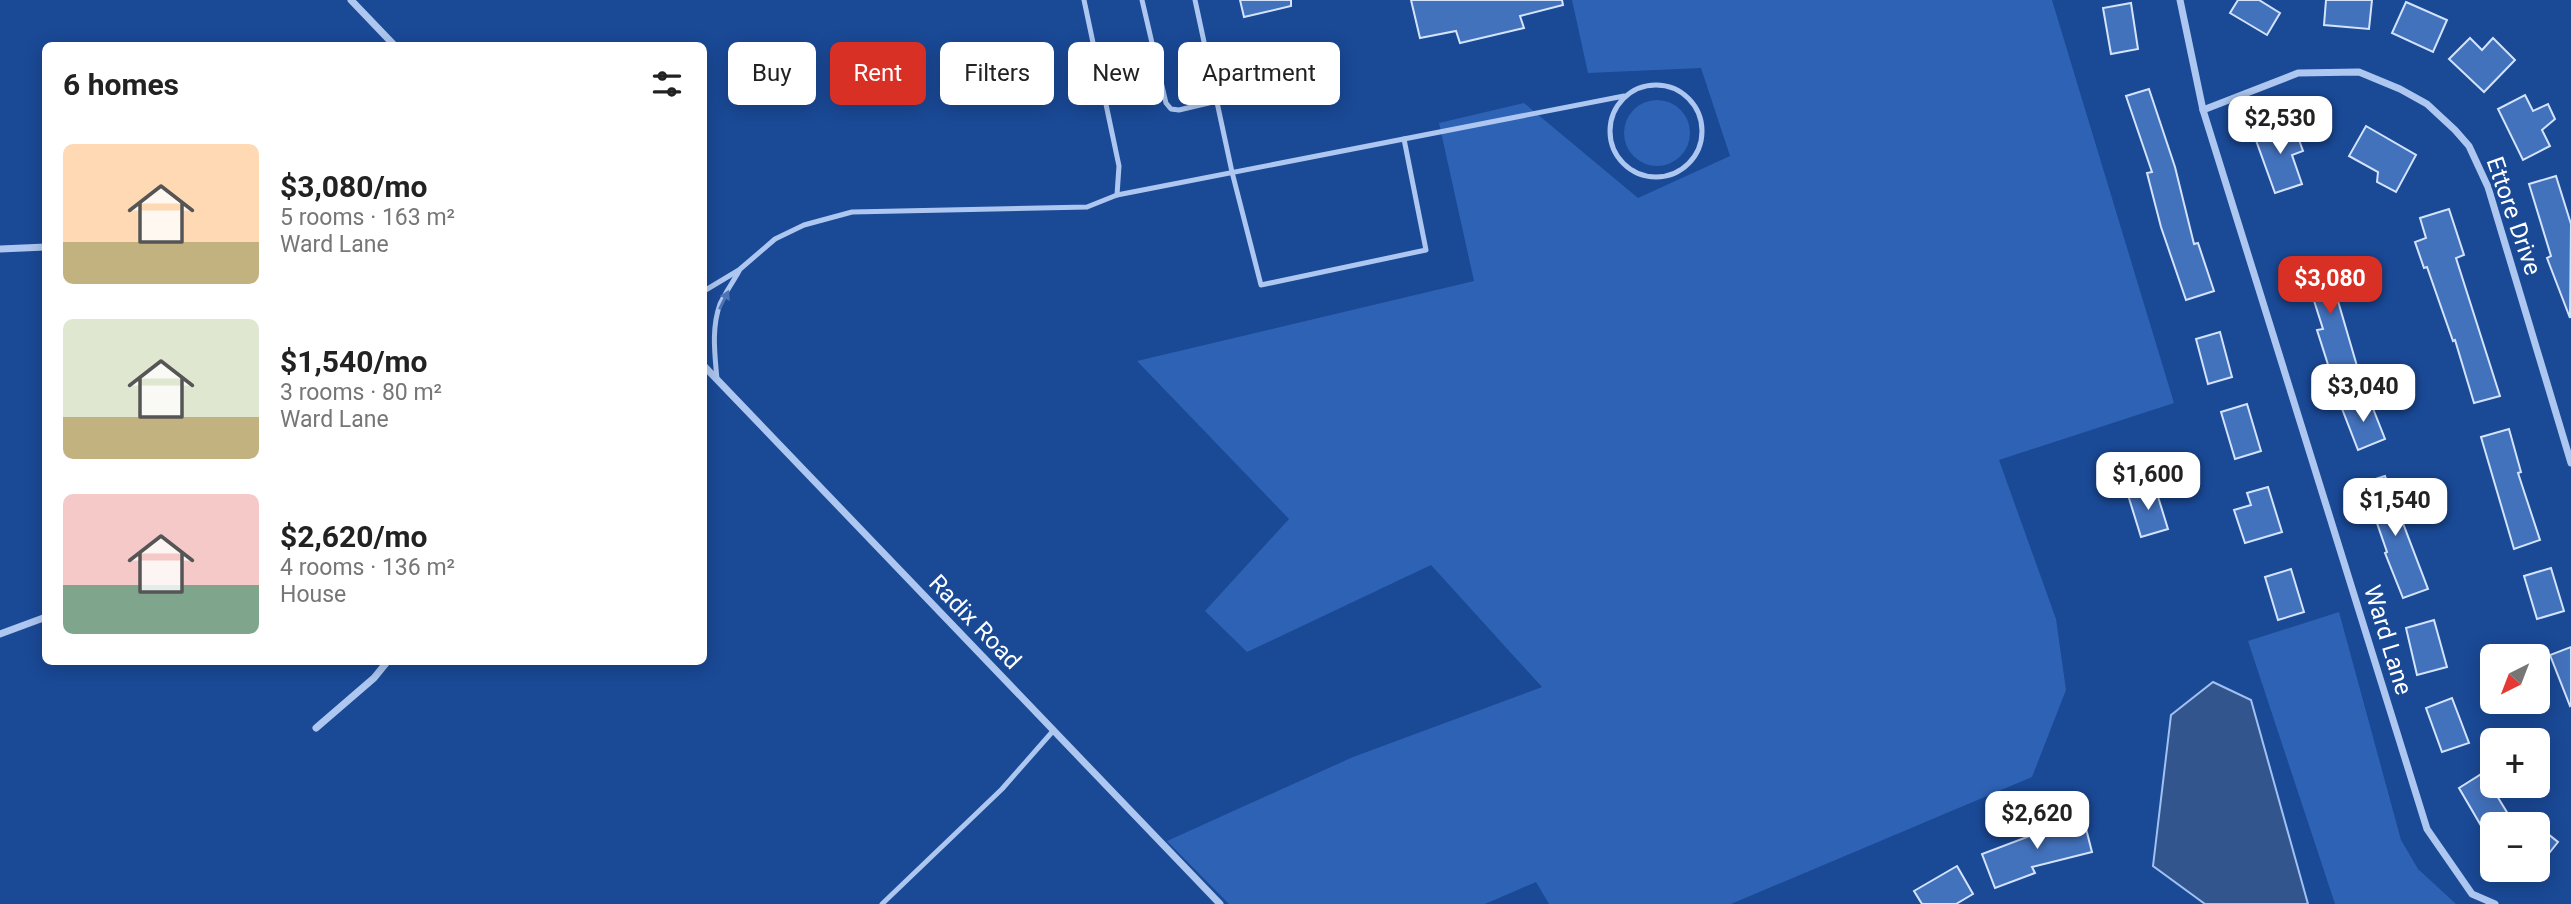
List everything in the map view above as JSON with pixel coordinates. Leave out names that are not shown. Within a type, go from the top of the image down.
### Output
[{"type":"street","points":[[351,0],[391,42]]},
{"type":"street","name":"Ward Lane","points":[[2180,0],[2203,110],[2427,829],[2472,894],[2495,904]]},
{"type":"street","name":"Ettore Drive","points":[[2203,110],[2298,73],[2358,72],[2400,89],[2427,104],[2455,130],[2469,146],[2487,187],[2571,463]]},
{"type":"street","points":[[0,249],[42,247]]},
{"type":"street","name":"Radix Road","points":[[707,369],[1220,904]]},
{"type":"street","points":[[0,634],[42,618]]},
{"type":"street","points":[[316,728],[374,678],[385,665]]},
{"type":"lane","points":[[1084,0],[1119,166],[1117,195]]},
{"type":"lane","points":[[1142,0],[1166,103],[1171,109],[1179,110],[1200,105]]},
{"type":"lane","points":[[1195,0],[1204,42]]},
{"type":"lane","points":[[707,289],[740,270],[775,239],[804,225],[852,212],[1087,207],[1117,195],[1624,96],[1645,85],[1672,86],[1694,102],[1704,127],[1699,153],[1680,172],[1654,178],[1629,169],[1613,148],[1610,122],[1624,96]]},
{"type":"lane","points":[[1218,105],[1232,172],[1262,285],[1426,250],[1404,139]]},
{"type":"lane","points":[[717,380],[714,332],[716,318],[721,301],[740,270]]},
{"type":"lane","points":[[882,904],[1002,789],[1053,731]]},
{"type":"shaded area","points":[[1572,0],[2052,0],[2174,403],[1999,460],[2056,619],[2066,690],[2032,777],[1731,904],[1549,904],[1536,882],[1485,904],[1229,904],[1167,841],[1353,757],[1542,687],[1431,565],[1247,652],[1205,611],[1289,519],[1137,361],[1474,281],[1439,123],[1524,103],[1638,198],[1730,156],[1701,68],[1588,73]]},
{"type":"shaded area","points":[[1651,100],[1663,100],[1675,105],[1685,115],[1690,133],[1688,146],[1675,161],[1663,166],[1651,166],[1639,161],[1629,151],[1624,139],[1624,127],[1629,115],[1639,105]]},
{"type":"shaded area","points":[[2339,612],[2401,840],[2418,869],[2456,904],[2335,904],[2248,641]]},
{"type":"shaded area","points":[[2213,682],[2251,700],[2308,904],[2205,904],[2153,866],[2171,715]]},
{"type":"building","points":[[1240,0],[1291,0],[1291,6],[1244,17]]},
{"type":"building","points":[[1411,0],[1562,0],[1563,5],[1520,16],[1524,28],[1460,43],[1456,31],[1420,38]]},
{"type":"building","points":[[2238,0],[2259,0],[2280,13],[2267,35],[2230,13]]},
{"type":"building","points":[[2326,0],[2372,0],[2369,29],[2324,25]]},
{"type":"building","points":[[2406,2],[2447,20],[2433,52],[2392,33]]},
{"type":"building","points":[[2131,3],[2138,49],[2111,54],[2103,8]]},
{"type":"building","points":[[2470,38],[2482,50],[2493,38],[2515,60],[2484,92],[2449,59]]},
{"type":"building","points":[[2149,89],[2175,167],[2194,244],[2198,243],[2214,291],[2186,300],[2161,227],[2147,173],[2152,172],[2126,96]]},
{"type":"building","points":[[2525,95],[2533,111],[2548,104],[2555,119],[2542,130],[2550,146],[2523,160],[2498,109]]},
{"type":"building","points":[[2275,123],[2280,135],[2295,129],[2303,151],[2292,155],[2302,184],[2275,193],[2253,132]]},
{"type":"building","points":[[2366,126],[2416,155],[2396,192],[2377,182],[2378,172],[2349,156]]},
{"type":"building","points":[[2556,176],[2571,224],[2570,318],[2547,258],[2551,256],[2529,184]]},
{"type":"building","points":[[2449,209],[2464,255],[2456,258],[2500,396],[2474,403],[2455,340],[2453,341],[2427,267],[2424,268],[2415,242],[2426,238],[2420,218]]},
{"type":"building","points":[[2328,258],[2342,300],[2338,301],[2357,366],[2331,374],[2317,330],[2323,329],[2303,266]]},
{"type":"building","points":[[2220,332],[2232,377],[2208,384],[2196,339]]},
{"type":"building","points":[[2364,398],[2367,408],[2372,406],[2385,439],[2358,450],[2341,406]]},
{"type":"building","points":[[2247,404],[2261,451],[2235,459],[2221,412]]},
{"type":"building","points":[[2509,429],[2521,472],[2518,473],[2540,540],[2514,549],[2481,437]]},
{"type":"building","points":[[2385,476],[2428,589],[2403,598],[2385,553],[2387,552],[2363,483]]},
{"type":"building","points":[[2155,487],[2168,529],[2141,537],[2128,495]]},
{"type":"building","points":[[2268,487],[2282,532],[2245,543],[2234,510],[2251,505],[2247,493]]},
{"type":"building","points":[[2551,568],[2564,611],[2537,619],[2524,576]]},
{"type":"building","points":[[2291,569],[2304,612],[2278,620],[2265,577]]},
{"type":"building","points":[[2434,620],[2447,667],[2417,675],[2406,628]]},
{"type":"building","points":[[2571,647],[2570,706],[2550,655]]},
{"type":"building","points":[[2452,698],[2469,743],[2442,752],[2426,708]]},
{"type":"building","points":[[2480,775],[2480,798],[2498,798],[2507,812],[2480,812],[2480,824],[2459,788]]},
{"type":"building","points":[[2083,817],[2092,852],[2032,867],[2035,873],[1995,888],[1982,854],[2043,831],[2042,827]]},
{"type":"building","points":[[2550,836],[2558,842],[2550,852]]},
{"type":"building","points":[[1957,866],[1973,894],[1956,904],[1922,904],[1914,891]]}]
